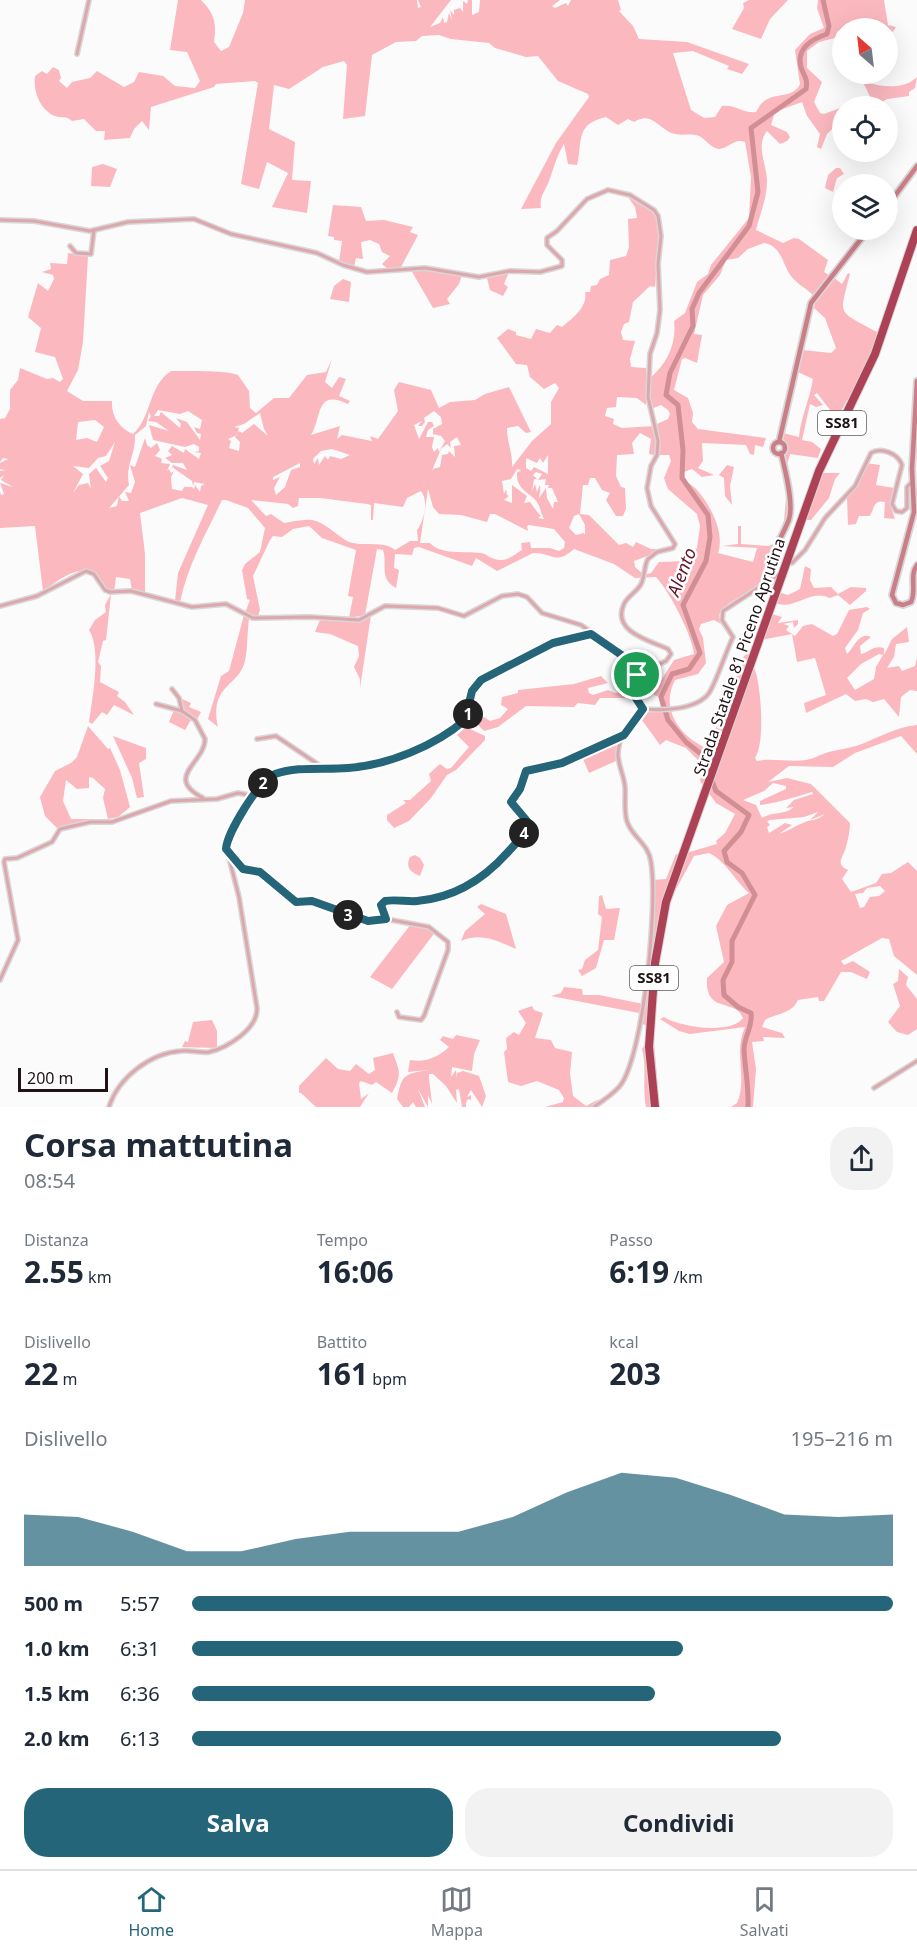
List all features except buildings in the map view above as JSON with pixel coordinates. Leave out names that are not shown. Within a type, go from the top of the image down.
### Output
[{"type":"highway","name":"Strada Statale 81 Piceno Aprutina","points":[[654,1103],[649,1047],[656,963],[666,902],[819,471],[875,354],[917,230]]},
{"type":"street","points":[[77,54],[89,0]]},
{"type":"street","points":[[898,192],[917,166]]},
{"type":"street","points":[[0,220],[34,221],[68,229],[94,230],[128,222],[194,219],[231,234],[317,253],[365,271],[425,268],[479,277],[510,271],[540,272],[562,266],[562,260],[549,250],[547,238],[557,231],[587,199],[600,192],[623,192],[654,210],[660,222],[658,264],[660,310],[657,333],[650,354],[648,397],[658,441],[657,455],[651,466],[647,488],[651,506],[675,544],[673,548],[649,557],[642,583],[623,606],[623,615],[629,630],[638,638],[668,649],[671,654],[666,661],[637,675]]},
{"type":"street","points":[[70,246],[76,253],[91,254],[94,230]]},
{"type":"street","points":[[781,453],[776,453],[773,448],[779,442],[811,303],[860,240]]},
{"type":"street","points":[[917,381],[912,482],[914,512],[892,595],[896,603],[903,605],[912,602],[914,589],[912,573],[917,565]]},
{"type":"street","points":[[771,580],[768,573],[770,565],[790,516],[781,453],[785,447],[779,442]]},
{"type":"street","points":[[792,563],[805,550],[825,518],[855,486],[871,453],[878,450],[897,456],[900,460],[902,465],[892,504],[896,512],[900,513],[907,508],[908,487],[912,482]]},
{"type":"street","points":[[0,606],[37,596],[86,571],[94,574],[105,590],[110,592],[131,591],[192,607],[226,604],[253,618],[310,617],[359,620],[382,607],[394,606],[438,608],[464,616],[502,596],[518,594],[527,597],[542,614],[581,626],[633,661],[637,675],[634,695],[643,709]]},
{"type":"street","points":[[643,709],[662,710],[696,703],[711,691],[733,637],[724,626],[723,611],[778,575]]},
{"type":"street","points":[[110,1107],[114,1094],[127,1076],[144,1065],[164,1055],[180,1051],[207,1052],[219,1048],[248,1029],[256,1019],[257,1008],[245,930],[226,848],[254,796],[265,781],[274,774],[324,768],[350,768],[401,758],[465,720],[472,691],[481,680],[544,647],[591,634]]},
{"type":"street","points":[[172,689],[179,698],[182,711]]},
{"type":"street","points":[[156,704],[182,711],[195,720],[205,739],[201,752],[189,767],[186,782],[190,791],[204,799]]},
{"type":"street","points":[[594,1107],[623,1082],[637,1040],[654,908],[651,859],[646,846],[628,824],[625,782],[618,757],[624,735],[643,709]]},
{"type":"street","points":[[386,919],[381,905],[385,901],[414,902],[444,897],[477,881],[498,863],[526,829],[527,821],[511,802],[520,789],[526,771],[562,763],[624,735]]},
{"type":"street","points":[[258,740],[276,736],[324,768]]},
{"type":"street","points":[[0,980],[18,940],[4,860],[17,858],[52,842],[60,829],[90,822],[112,822],[171,801],[204,799],[238,793],[254,796]]},
{"type":"street","points":[[226,848],[243,869],[260,872],[296,902],[312,901],[368,921],[386,919],[429,927],[448,942],[448,950],[424,1016],[421,1020],[406,1019],[399,1017],[397,1012]]},
{"type":"street","points":[[874,1088],[917,1061]]},
{"type":"shaded area","points":[[178,0],[201,0],[214,19],[214,42],[221,51],[229,47],[243,13],[245,0],[417,0],[418,8],[421,7],[418,0],[451,0],[430,27],[440,23],[443,17],[444,23],[447,22],[449,13],[452,20],[450,10],[454,15],[454,10],[460,8],[463,12],[463,1],[467,4],[468,0],[472,0],[472,15],[479,12],[480,0],[560,0],[552,6],[555,8],[566,3],[568,6],[571,0],[618,0],[621,10],[619,11],[633,26],[639,39],[687,42],[749,64],[742,74],[727,69],[729,66],[693,51],[673,53],[691,110],[704,118],[715,117],[722,106],[756,112],[766,100],[797,89],[800,84],[795,50],[810,34],[824,28],[817,8],[818,0],[884,0],[887,18],[832,18],[832,39],[819,42],[807,51],[807,68],[822,82],[814,102],[820,113],[832,111],[832,129],[827,134],[821,149],[817,147],[820,134],[807,116],[802,102],[775,112],[771,125],[787,132],[790,137],[787,141],[780,144],[767,131],[762,143],[767,188],[756,230],[783,243],[794,238],[799,239],[828,260],[824,272],[829,275],[813,295],[791,276],[775,248],[764,243],[748,249],[738,258],[726,260],[720,275],[703,295],[694,334],[702,335],[697,363],[682,359],[674,390],[688,398],[693,413],[692,422],[698,429],[766,438],[763,447],[755,445],[754,455],[750,454],[746,445],[702,443],[703,461],[698,468],[714,475],[702,477],[692,469],[684,472],[686,480],[702,496],[712,512],[720,537],[718,553],[753,562],[757,548],[722,546],[738,544],[738,526],[741,526],[741,544],[769,546],[775,543],[784,521],[786,498],[788,518],[764,582],[728,604],[719,615],[721,624],[714,620],[701,624],[699,629],[703,638],[706,663],[698,674],[675,680],[670,701],[674,720],[687,735],[704,747],[727,705],[741,660],[750,649],[761,707],[760,741],[755,758],[757,761],[809,759],[856,746],[901,728],[917,725],[917,754],[901,736],[855,753],[833,767],[789,766],[768,782],[787,778],[811,784],[850,823],[841,862],[848,870],[842,879],[851,892],[876,883],[882,874],[891,873],[908,862],[917,871],[917,975],[894,956],[889,939],[882,938],[841,961],[844,965],[853,961],[870,972],[867,979],[851,972],[841,972],[824,1001],[819,1001],[818,997],[798,1000],[787,1011],[765,1020],[762,1027],[782,1033],[785,1038],[763,1037],[764,1041],[752,1042],[756,1069],[753,1107],[731,1107],[737,1103],[740,1093],[740,1046],[745,1027],[690,1034],[679,1031],[660,1019],[664,1017],[681,1024],[717,1028],[737,1023],[743,1018],[734,1008],[715,1001],[711,997],[707,978],[724,962],[716,926],[727,905],[749,893],[720,861],[709,853],[694,856],[674,893],[686,853],[717,844],[716,841],[725,833],[735,814],[716,803],[700,781],[702,771],[697,759],[686,748],[666,740],[660,745],[639,716],[644,710],[661,711],[659,697],[654,695],[653,686],[660,682],[674,660],[694,654],[680,614],[656,577],[635,578],[614,564],[574,549],[562,557],[533,553],[497,571],[476,558],[472,566],[419,547],[414,548],[412,555],[395,554],[394,568],[399,570],[396,588],[390,584],[385,575],[383,550],[377,549],[365,615],[349,618],[353,597],[348,596],[356,550],[322,538],[309,526],[293,529],[282,537],[273,536],[270,540],[253,576],[260,610],[258,616],[245,613],[250,600],[247,599],[242,570],[245,564],[260,552],[265,528],[248,508],[226,500],[222,500],[198,550],[180,602],[175,601],[178,573],[208,505],[182,498],[140,513],[145,554],[145,593],[132,590],[130,579],[116,577],[114,593],[111,594],[103,590],[91,574],[94,573],[88,571],[67,575],[43,591],[35,526],[0,528],[0,492],[1,495],[4,494],[0,483],[13,487],[1,480],[4,475],[0,478],[0,471],[5,470],[0,469],[0,463],[8,459],[3,458],[0,462],[0,419],[5,418],[10,409],[10,390],[18,380],[20,368],[47,379],[53,378],[60,382],[63,379],[55,357],[35,352],[41,328],[28,317],[38,283],[48,291],[54,279],[53,275],[42,272],[51,269],[50,263],[67,264],[68,253],[88,256],[83,342],[78,370],[67,391],[83,401],[112,401],[117,421],[133,434],[144,419],[158,385],[171,371],[238,375],[249,391],[250,408],[256,413],[274,398],[289,398],[307,375],[326,372],[332,359],[325,382],[332,388],[339,377],[346,379],[339,396],[350,401],[348,404],[337,400],[325,402],[311,435],[340,426],[337,439],[342,435],[372,441],[370,436],[378,439],[398,411],[394,390],[399,382],[431,390],[439,408],[450,402],[475,400],[485,394],[509,387],[531,432],[526,433],[518,426],[507,428],[512,467],[532,441],[551,424],[551,402],[559,388],[555,383],[544,389],[530,377],[527,365],[516,364],[497,338],[508,329],[516,332],[516,335],[531,339],[536,329],[550,333],[557,325],[562,327],[575,316],[584,303],[585,292],[590,292],[591,286],[597,285],[600,279],[609,275],[610,260],[626,256],[629,247],[628,219],[637,218],[635,207],[628,197],[656,214],[659,241],[655,287],[650,286],[633,302],[629,322],[624,324],[621,332],[623,340],[635,341],[630,359],[631,367],[646,368],[646,405],[637,398],[617,397],[616,407],[607,408],[605,416],[614,419],[613,424],[622,428],[654,426],[657,441],[654,455],[649,454],[651,439],[640,433],[632,443],[634,454],[617,455],[616,476],[621,487],[625,488],[626,509],[623,516],[616,516],[606,500],[610,493],[602,490],[595,478],[590,478],[588,485],[583,485],[580,514],[589,515],[619,545],[626,543],[633,547],[636,542],[651,549],[666,549],[634,561],[635,567],[644,575],[651,573],[659,562],[687,561],[697,548],[700,526],[697,514],[668,489],[664,478],[671,461],[669,455],[658,455],[657,424],[668,419],[670,414],[661,405],[651,409],[650,378],[670,352],[674,337],[674,321],[685,313],[697,282],[708,274],[711,265],[749,218],[751,177],[745,142],[734,142],[719,149],[699,136],[669,132],[651,119],[640,119],[634,122],[628,119],[618,125],[606,117],[596,120],[584,129],[577,165],[568,164],[564,144],[542,197],[541,208],[521,209],[556,143],[589,97],[588,94],[558,81],[538,56],[526,57],[495,48],[489,43],[451,39],[439,35],[422,36],[416,41],[396,42],[372,55],[365,116],[343,119],[347,65],[344,61],[323,67],[289,89],[274,85],[269,129],[295,142],[292,180],[311,181],[307,213],[272,207],[288,173],[267,162],[259,189],[241,184],[258,83],[255,81],[216,84],[214,87],[151,107],[149,130],[142,121],[134,129],[130,138],[104,140],[105,131],[96,131],[84,119],[72,121],[55,116],[45,109],[36,94],[35,76],[42,71],[47,74],[53,67],[59,70],[61,78],[59,81],[67,88],[72,82],[90,78],[97,71],[124,87],[134,82],[139,72],[163,76],[175,86],[195,88],[200,81],[187,52],[170,50]],"holes":[[[158,410],[180,414],[188,411],[202,420],[200,429],[194,427],[197,433],[201,434],[200,440],[187,422],[176,418],[181,424],[180,428],[161,412],[159,416],[154,416]],[[434,411],[441,417],[442,424],[433,429],[433,434],[441,436],[445,441],[439,452],[438,448],[434,452],[432,447],[434,437],[426,437],[428,430],[434,426],[432,422],[428,422],[419,439],[414,425],[422,421],[418,426],[422,426],[425,422],[424,418]],[[149,412],[151,416],[148,421],[156,422],[169,431],[149,425],[153,440],[185,447],[194,444],[199,447],[199,451],[194,452],[201,453],[199,459],[185,449],[184,453],[172,446],[168,451],[172,455],[165,458],[172,463],[183,463],[187,470],[173,465],[172,467],[192,481],[193,486],[194,482],[205,484],[201,486],[200,492],[195,485],[194,489],[192,487],[184,487],[182,491],[172,489],[171,477],[174,471],[171,473],[169,469],[167,471],[170,464],[161,463],[162,459],[155,456],[160,450],[157,443],[151,448],[147,445],[145,438],[135,467],[130,465],[135,482],[131,493],[125,492],[129,501],[122,501],[119,496],[129,485],[128,471],[135,435],[146,426]],[[260,413],[268,436],[254,424],[242,433],[239,431],[238,433],[239,428],[234,427],[244,424]],[[95,420],[104,427],[97,442],[87,438],[76,440],[78,422]],[[236,435],[235,437],[240,442],[239,451],[229,448],[231,441],[228,439]],[[457,437],[461,445],[454,446],[455,457],[449,451],[448,454],[442,455],[440,467],[433,469],[431,473],[441,449],[447,444],[451,448],[450,442]],[[115,442],[109,461],[100,466],[108,478],[106,482],[96,468],[89,474],[91,489],[88,483],[79,485],[73,493],[83,474],[73,466],[89,468],[98,458],[106,456]],[[332,449],[350,455],[341,459],[330,456],[328,460],[325,456],[319,465],[318,458],[314,464],[313,459],[321,451]],[[548,455],[548,474],[534,467],[531,471],[526,468],[526,458],[537,463],[540,458],[543,463]],[[300,463],[300,467],[291,470],[285,487],[276,495],[274,488],[280,477],[273,480],[273,477]],[[517,469],[521,470],[517,473],[517,479],[524,490],[537,502],[544,519],[538,518],[541,516],[530,502],[524,503],[527,496],[512,485],[512,503],[504,500],[509,496],[506,489],[504,494],[502,481],[511,479]],[[536,472],[542,474],[538,480],[546,479],[545,485],[552,488],[558,502],[554,502],[553,509],[547,498],[546,488],[539,498],[540,485],[537,492],[535,484],[532,491],[534,479],[537,479],[533,475]],[[428,489],[433,507],[439,514],[461,515],[487,522],[490,514],[495,514],[528,531],[527,526],[529,525],[554,529],[565,542],[564,548],[559,551],[550,548],[531,548],[530,542],[521,543],[522,550],[503,560],[480,553],[453,552],[434,547],[430,543],[420,543]],[[421,491],[425,505],[422,522],[417,530],[418,541],[410,541],[395,550],[385,545],[349,542],[317,521],[284,523],[271,514],[266,516],[251,500],[288,504],[293,508],[298,506],[299,498],[320,498],[367,504],[371,505],[371,520],[373,520],[374,503],[403,507],[407,498]],[[119,497],[117,506],[109,508]],[[579,514],[585,525],[585,535],[584,533],[576,535],[569,528],[574,516]],[[773,783],[786,786],[786,789],[760,801],[760,805],[812,792],[813,794],[794,800],[786,808],[794,807],[790,810],[762,818],[756,805],[743,800],[764,791]],[[818,812],[810,820],[825,814],[779,834],[792,825],[785,823],[769,833],[767,827],[770,825],[767,821],[804,817]],[[880,886],[885,891],[879,896],[870,897],[864,907],[860,908],[855,894],[863,893],[867,888]]]},
{"type":"shaded area","points":[[749,0],[788,0],[770,19],[761,39],[732,29],[744,8],[743,3]]},
{"type":"shaded area","points":[[917,77],[915,88],[909,92],[909,96],[898,98],[870,96],[864,84],[894,86],[912,81]]},
{"type":"shaded area","points":[[103,164],[117,169],[110,187],[91,186],[92,167]]},
{"type":"shaded area","points":[[836,168],[840,168],[844,174],[832,174],[832,192],[825,188],[828,175]]},
{"type":"shaded area","points":[[333,205],[361,207],[366,221],[384,220],[413,227],[410,232],[418,235],[400,269],[388,269],[382,264],[390,256],[382,252],[379,244],[370,240],[361,242],[363,259],[356,258],[354,267],[339,262],[342,241],[328,236]]},
{"type":"shaded area","points":[[427,269],[462,275],[459,284],[447,299],[450,304],[433,308],[411,270]]},
{"type":"shaded area","points":[[509,272],[504,284],[508,287],[503,296],[490,290],[487,278]]},
{"type":"shaded area","points":[[848,273],[850,274],[844,298],[844,311],[854,320],[877,332],[874,346],[876,347],[852,398],[847,400],[837,419],[817,393],[814,395],[823,405],[816,407],[810,404],[802,440],[812,442],[821,449],[818,458],[790,454],[787,465],[783,433],[799,437],[813,379],[798,372],[803,350],[831,353],[836,348],[825,318],[814,308],[816,299],[833,277],[842,284]]},
{"type":"shaded area","points":[[343,279],[351,282],[349,302],[330,299],[334,286]]},
{"type":"shaded area","points":[[866,463],[880,465],[876,485],[894,488],[890,504],[895,519],[884,518],[885,502],[881,501],[875,505],[870,516],[859,516],[856,524],[848,525],[847,498],[862,477]]},
{"type":"shaded area","points":[[727,465],[734,467],[730,486],[732,505],[725,496],[724,478],[719,475]]},
{"type":"shaded area","points":[[821,473],[840,473],[835,479],[829,498],[811,520],[805,520]]},
{"type":"shaded area","points":[[805,566],[811,569],[810,580],[814,588],[831,587],[838,594],[851,587],[866,588],[866,591],[850,605],[838,595],[830,598],[809,597],[783,605],[775,603],[778,592],[788,595],[800,589]]},
{"type":"shaded area","points":[[111,594],[106,640],[103,641],[98,662],[101,666],[100,682],[119,692],[117,696],[125,702],[134,715],[114,705],[107,715],[102,712],[92,724],[89,722],[96,662],[93,639],[89,630],[95,620],[106,612],[105,605]]},
{"type":"shaded area","points":[[867,607],[870,609],[863,613],[858,630],[845,648],[847,654],[860,638],[867,636],[871,637],[860,646],[861,654],[880,647],[884,648],[884,655],[892,639],[907,627],[909,642],[896,644],[894,657],[887,668],[899,666],[902,671],[915,666],[917,658],[917,691],[910,690],[901,697],[899,717],[884,699],[873,702],[866,699],[855,701],[846,694],[806,713],[804,703],[826,695],[815,658],[797,662],[792,634],[795,636],[803,626],[812,624],[833,636],[837,634],[849,610]],"holes":[[[879,654],[883,655],[876,667],[874,679],[855,690],[847,678],[861,664]]]},
{"type":"shaded area","points":[[772,614],[782,617],[778,623],[798,620],[794,628],[793,622],[783,624],[789,626],[786,630],[792,634],[761,640]]},
{"type":"shaded area","points":[[244,615],[249,619],[245,661],[242,670],[221,694],[216,713],[218,727],[208,719],[221,676],[229,671]]},
{"type":"shaded area","points":[[371,615],[360,688],[360,679],[354,667],[359,656],[358,646],[330,634],[315,632],[320,620],[358,622]]},
{"type":"shaded area","points":[[601,676],[608,683],[588,688],[589,693],[593,695],[608,690],[615,693],[632,691],[632,695],[624,698],[600,698],[595,705],[578,703],[574,707],[526,706],[498,727],[484,731],[478,725],[478,721],[484,717],[490,721],[500,718],[508,709],[501,705],[502,697],[518,693],[518,690],[574,684]]},
{"type":"shaded area","points":[[180,698],[191,703],[189,707],[201,712],[196,721],[192,718],[185,730],[169,722],[174,710],[179,711],[182,706]]},
{"type":"shaded area","points":[[88,726],[108,749],[110,748],[120,770],[130,807],[118,817],[108,819],[103,798],[105,789],[89,777],[89,788],[77,789],[66,780],[63,801],[71,819],[98,819],[57,828],[45,816],[40,797],[55,771],[71,763],[77,757]]},
{"type":"shaded area","points":[[466,727],[485,736],[485,740],[456,770],[447,775],[431,798],[409,821],[394,828],[387,820],[387,815],[406,803],[403,800],[410,800],[431,781],[429,774],[440,764],[447,769],[451,768],[469,747],[457,735]]},
{"type":"shaded area","points":[[624,731],[617,747],[616,761],[589,773],[580,752]]},
{"type":"shaded area","points":[[113,736],[146,748],[146,759],[139,763],[144,797],[137,798],[132,778]]},
{"type":"shaded area","points":[[676,854],[679,855],[661,914],[653,1029],[659,1107],[646,1107],[642,1049],[647,1041],[648,1027],[638,1021],[639,1013],[551,996],[561,993],[564,987],[582,989],[583,995],[599,995],[643,1004],[651,950],[653,880],[666,879]]},
{"type":"shaded area","points":[[415,855],[424,865],[420,876],[409,867],[410,857]]},
{"type":"shaded area","points":[[602,895],[606,909],[620,908],[614,940],[604,940],[596,968],[582,976],[578,970],[582,969],[585,960],[598,950],[602,917],[598,914],[599,896]]},
{"type":"shaded area","points":[[481,904],[506,914],[516,949],[482,937],[461,941],[465,931],[485,914],[477,907]]},
{"type":"shaded area","points":[[411,924],[436,931],[392,989],[370,977]]},
{"type":"shaded area","points":[[899,969],[908,977],[906,985],[917,999],[917,1029],[908,1035],[897,1032],[888,1022],[900,1006],[893,984],[898,981]]},
{"type":"shaded area","points":[[532,1006],[534,1010],[543,1013],[535,1038],[551,1040],[555,1048],[572,1052],[570,1074],[573,1096],[586,1106],[599,1099],[591,1107],[545,1107],[563,1102],[564,1098],[559,1090],[537,1081],[521,1086],[508,1082],[504,1052],[507,1049],[506,1038],[514,1032],[519,1035],[526,1023],[518,1011]]},
{"type":"shaded area","points":[[212,1020],[217,1031],[217,1048],[182,1047],[185,1041],[188,1042],[193,1022]]},
{"type":"shaded area","points":[[456,1035],[480,1040],[474,1054],[472,1071],[452,1067],[451,1077],[456,1070],[457,1078],[457,1073],[463,1071],[479,1076],[486,1096],[482,1107],[471,1090],[467,1097],[471,1095],[471,1100],[468,1099],[466,1107],[462,1107],[459,1089],[456,1090],[457,1103],[446,1086],[433,1074],[429,1074],[432,1104],[428,1095],[428,1107],[418,1089],[425,1107],[416,1107],[413,1102],[409,1107],[403,1107],[397,1099],[403,1080],[409,1074],[429,1070],[408,1072],[410,1060],[421,1061],[441,1054],[449,1047],[440,1040],[443,1036],[453,1039]]},
{"type":"shaded area","points":[[393,1053],[399,1073],[392,1093],[376,1082],[372,1085],[361,1081],[359,1083],[361,1099],[369,1093],[360,1107],[316,1107],[299,1093],[299,1086],[326,1058],[338,1069],[350,1071],[356,1064],[369,1074],[375,1070],[373,1058]]},
{"type":"waterway","name":"Alento","points":[[748,1107],[744,1050],[751,1023],[751,1013],[738,1007],[724,995],[723,980],[732,962],[732,941],[755,895],[742,873],[727,862],[724,851],[741,832],[749,815],[716,791],[701,754],[686,742],[668,720],[661,697],[672,674],[689,669],[700,653],[683,605],[706,561],[710,537],[708,515],[682,478],[683,450],[678,405],[666,395],[670,373],[693,326],[692,309],[699,293],[749,226],[758,192],[751,128],[806,89],[806,80],[800,60],[806,45],[827,34],[829,26],[823,0]]},
{"type":"route","points":[[591,634],[633,661],[637,675],[634,695],[643,709],[624,735],[562,763],[526,771],[520,789],[511,802],[527,821],[522,836],[490,872],[465,888],[444,897],[414,902],[385,901],[381,905],[386,919],[368,921],[312,901],[296,902],[287,897],[278,885],[260,872],[247,872],[243,869],[226,849],[229,837],[245,809],[260,786],[274,774],[301,769],[350,768],[401,758],[465,720],[472,691],[477,683],[553,643],[591,634]]}]
